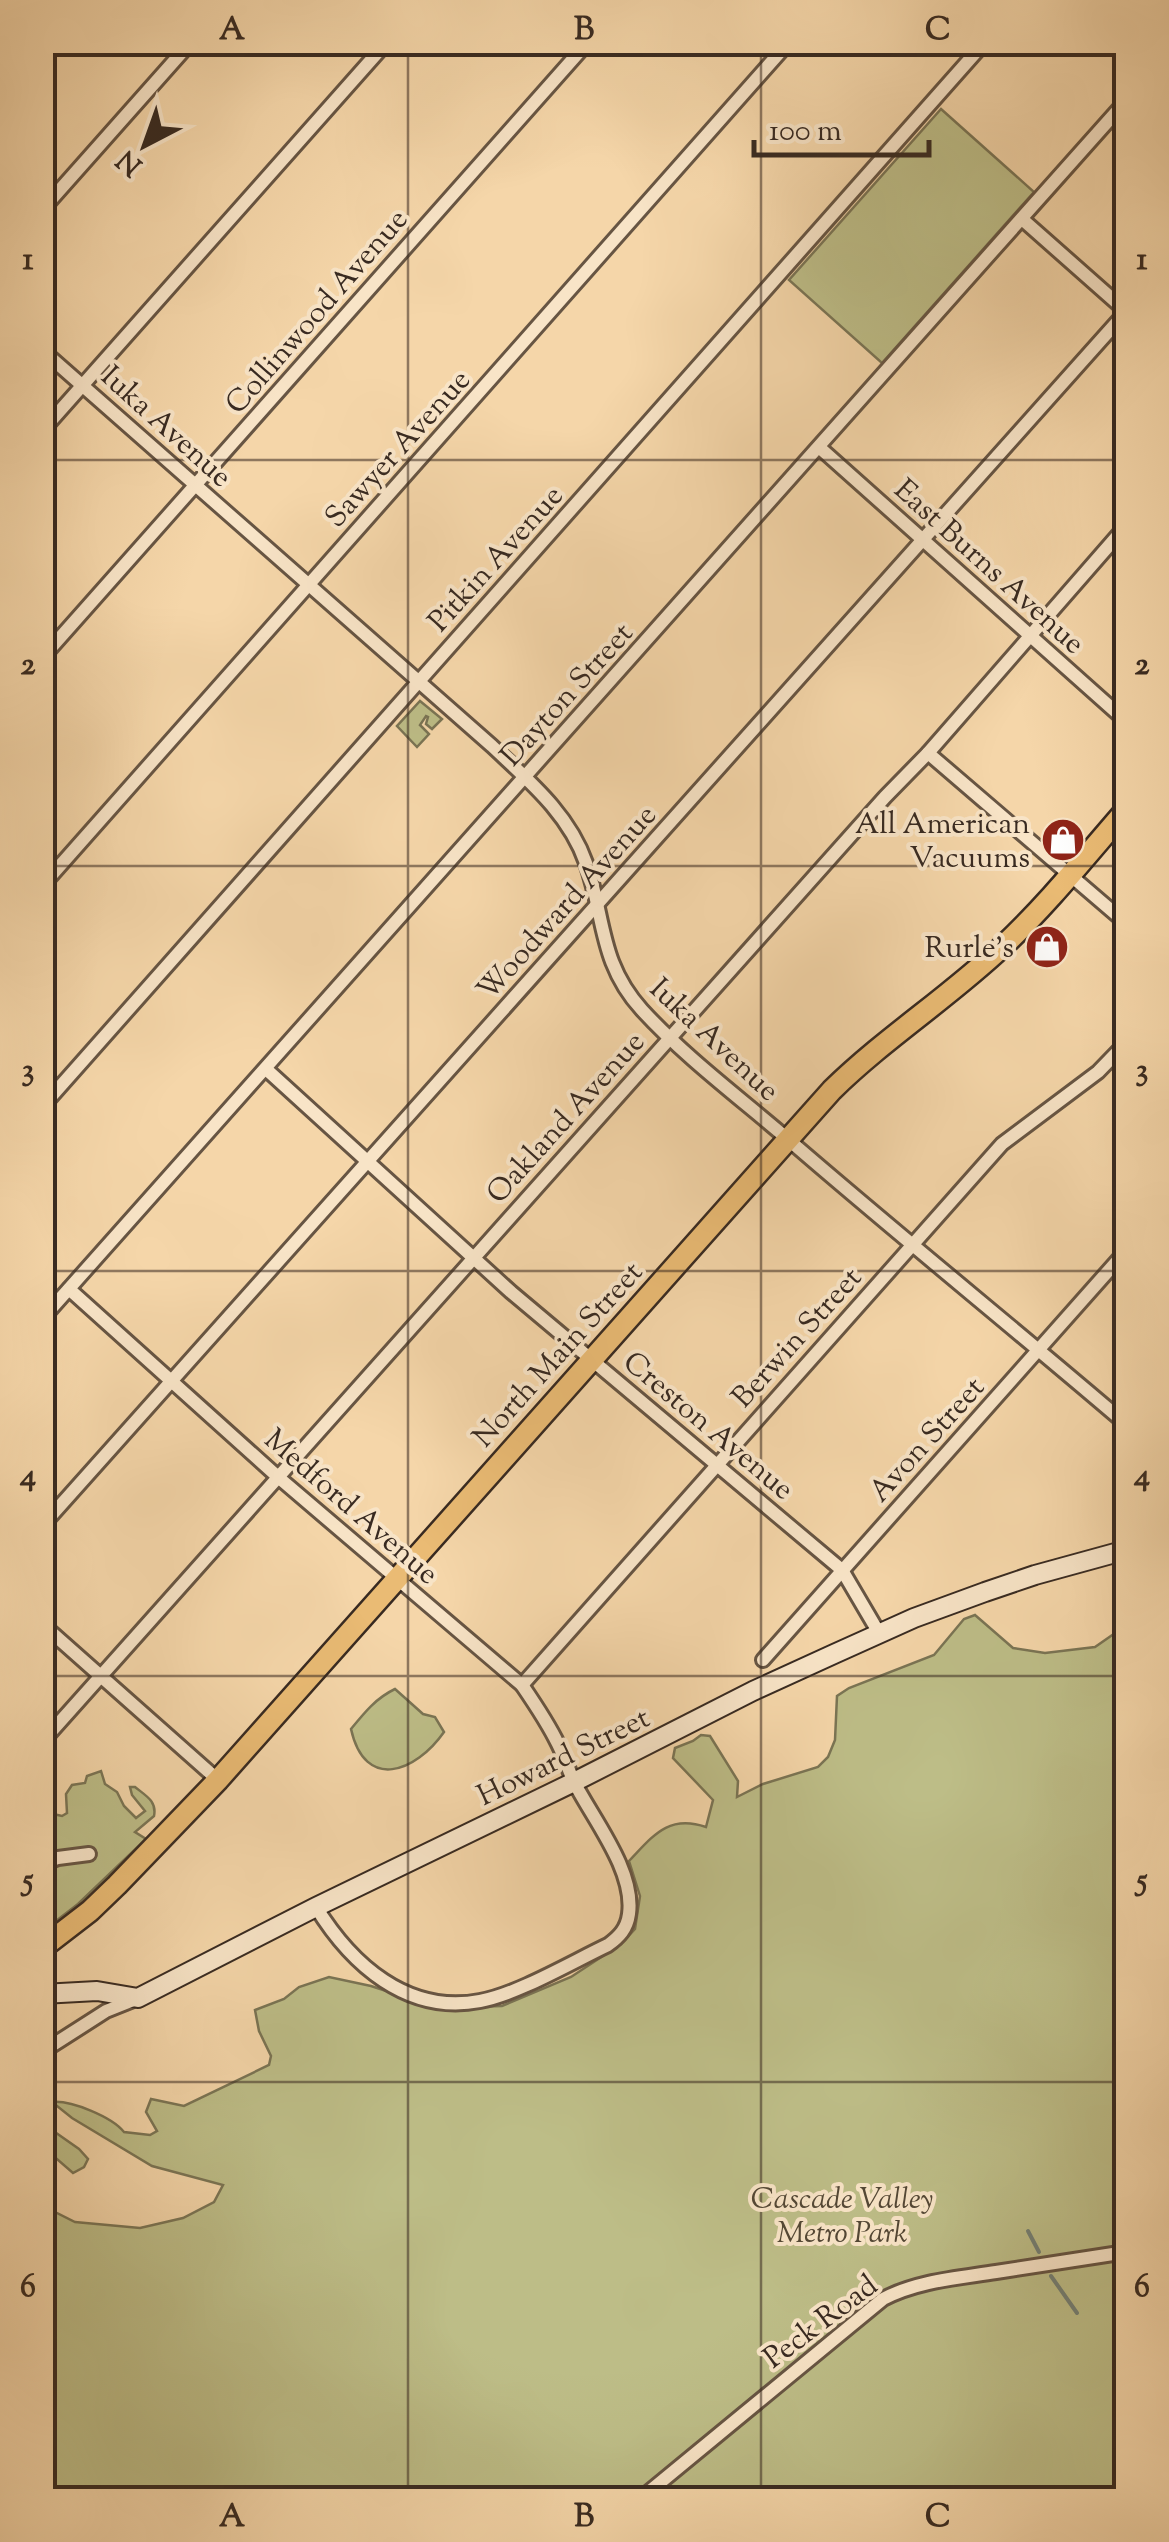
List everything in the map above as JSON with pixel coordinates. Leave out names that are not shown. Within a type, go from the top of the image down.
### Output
[{"type":"main road","name":"North Main Street","points":[[42,1948],[117,1886],[218,1780],[852,1071],[1000,948],[1126,810]]},
{"type":"main road","name":"Howard Street","points":[[138,1998],[752,1691],[879,1633],[1018,1580],[1126,1550]]},
{"type":"main road","points":[[42,1994],[97,1991],[138,1998]]},
{"type":"street","points":[[42,210],[191,42]]},
{"type":"street","points":[[42,432],[387,42]]},
{"type":"street","name":"Collinwood Avenue","points":[[42,658],[588,42]]},
{"type":"street","name":"Sawyer Avenue","points":[[42,886],[789,42]]},
{"type":"street","name":"Pitkin Avenue","points":[[42,1108],[985,42]]},
{"type":"street","name":"Dayton Street","points":[[42,1319],[1126,101]]},
{"type":"street","points":[[1022,220],[1126,312]]},
{"type":"street","name":"Woodward Avenue","points":[[42,1526],[1126,312]]},
{"type":"street","name":"Iuka Avenue","points":[[42,350],[419,682],[525,777],[560,814],[587,865],[604,942],[619,979],[670,1038],[1126,1424]]},
{"type":"street","name":"East Burns Avenue","points":[[820,448],[1126,721]]},
{"type":"street","name":"Oakland Avenue","points":[[42,1742],[928,753],[1126,526]]},
{"type":"street","points":[[928,753],[1126,923]]},
{"type":"street","name":"Berwin Street","points":[[522,1685],[1002,1144],[1098,1072],[1126,1044]]},
{"type":"street","name":"Creston Avenue","points":[[266,1069],[473,1258],[842,1570],[879,1633]]},
{"type":"street","name":"Avon Street","points":[[763,1660],[1126,1251]]},
{"type":"street","name":"Medford Avenue","points":[[69,1289],[278,1476],[522,1685],[545,1719],[574,1782],[608,1840],[630,1903],[622,1933],[608,1945],[480,2002],[418,1998],[392,1987],[349,1953],[316,1907]]},
{"type":"street","points":[[42,1624],[218,1780]]},
{"type":"street","points":[[42,1864],[88,1854]]},
{"type":"street","name":"Howard Street","points":[[42,2052],[106,2012],[138,1998]]},
{"type":"street","name":"Peck Road","points":[[639,2500],[892,2295],[952,2279],[1126,2252]]},
{"type":"green space","points":[[941,109],[1034,192],[882,363],[789,280]]},
{"type":"green space","points":[[420,701],[442,719],[432,729],[426,724],[426,716],[420,725],[429,734],[417,747],[397,726]]},
{"type":"green space","name":"Cascade Valley Metro Park","points":[[975,1615],[1013,1648],[1045,1653],[1095,1647],[1118,1631],[1120,1618],[1126,1617],[1126,2499],[43,2499],[43,2206],[75,2222],[140,2228],[183,2218],[214,2202],[223,2185],[152,2166],[52,2102],[91,2111],[124,2132],[150,2135],[157,2131],[146,2112],[151,2099],[184,2106],[269,2065],[271,2056],[259,2031],[255,2010],[284,1999],[299,1987],[329,1977],[438,2008],[502,2006],[571,1977],[621,1944],[635,1929],[640,1896],[629,1861],[671,1825],[706,1827],[713,1800],[673,1758],[675,1748],[701,1735],[710,1736],[738,1781],[737,1797],[763,1784],[818,1767],[828,1757],[835,1740],[837,1696],[934,1655],[964,1619]]},
{"type":"green space","points":[[395,1689],[423,1714],[435,1717],[444,1732],[433,1746],[406,1765],[379,1768],[358,1749],[351,1729],[376,1701]]},
{"type":"green space","points":[[101,1771],[105,1784],[117,1792],[136,1818],[145,1811],[130,1787],[152,1803],[154,1816],[135,1832],[146,1839],[78,1904],[43,1931],[43,1818],[67,1813],[66,1794],[72,1785],[85,1783],[87,1776]]},
{"type":"green space","points":[[42,2123],[79,2149],[88,2159],[84,2167],[73,2173],[43,2147]]},
{"type":"waterway","points":[[1028,2231],[1039,2252]]},
{"type":"waterway","points":[[1051,2276],[1077,2313]]},
{"type":"place","name":"All American Vacuums","points":[[1063,840]]},
{"type":"place","name":"Rurle's","points":[[1047,947]]}]
